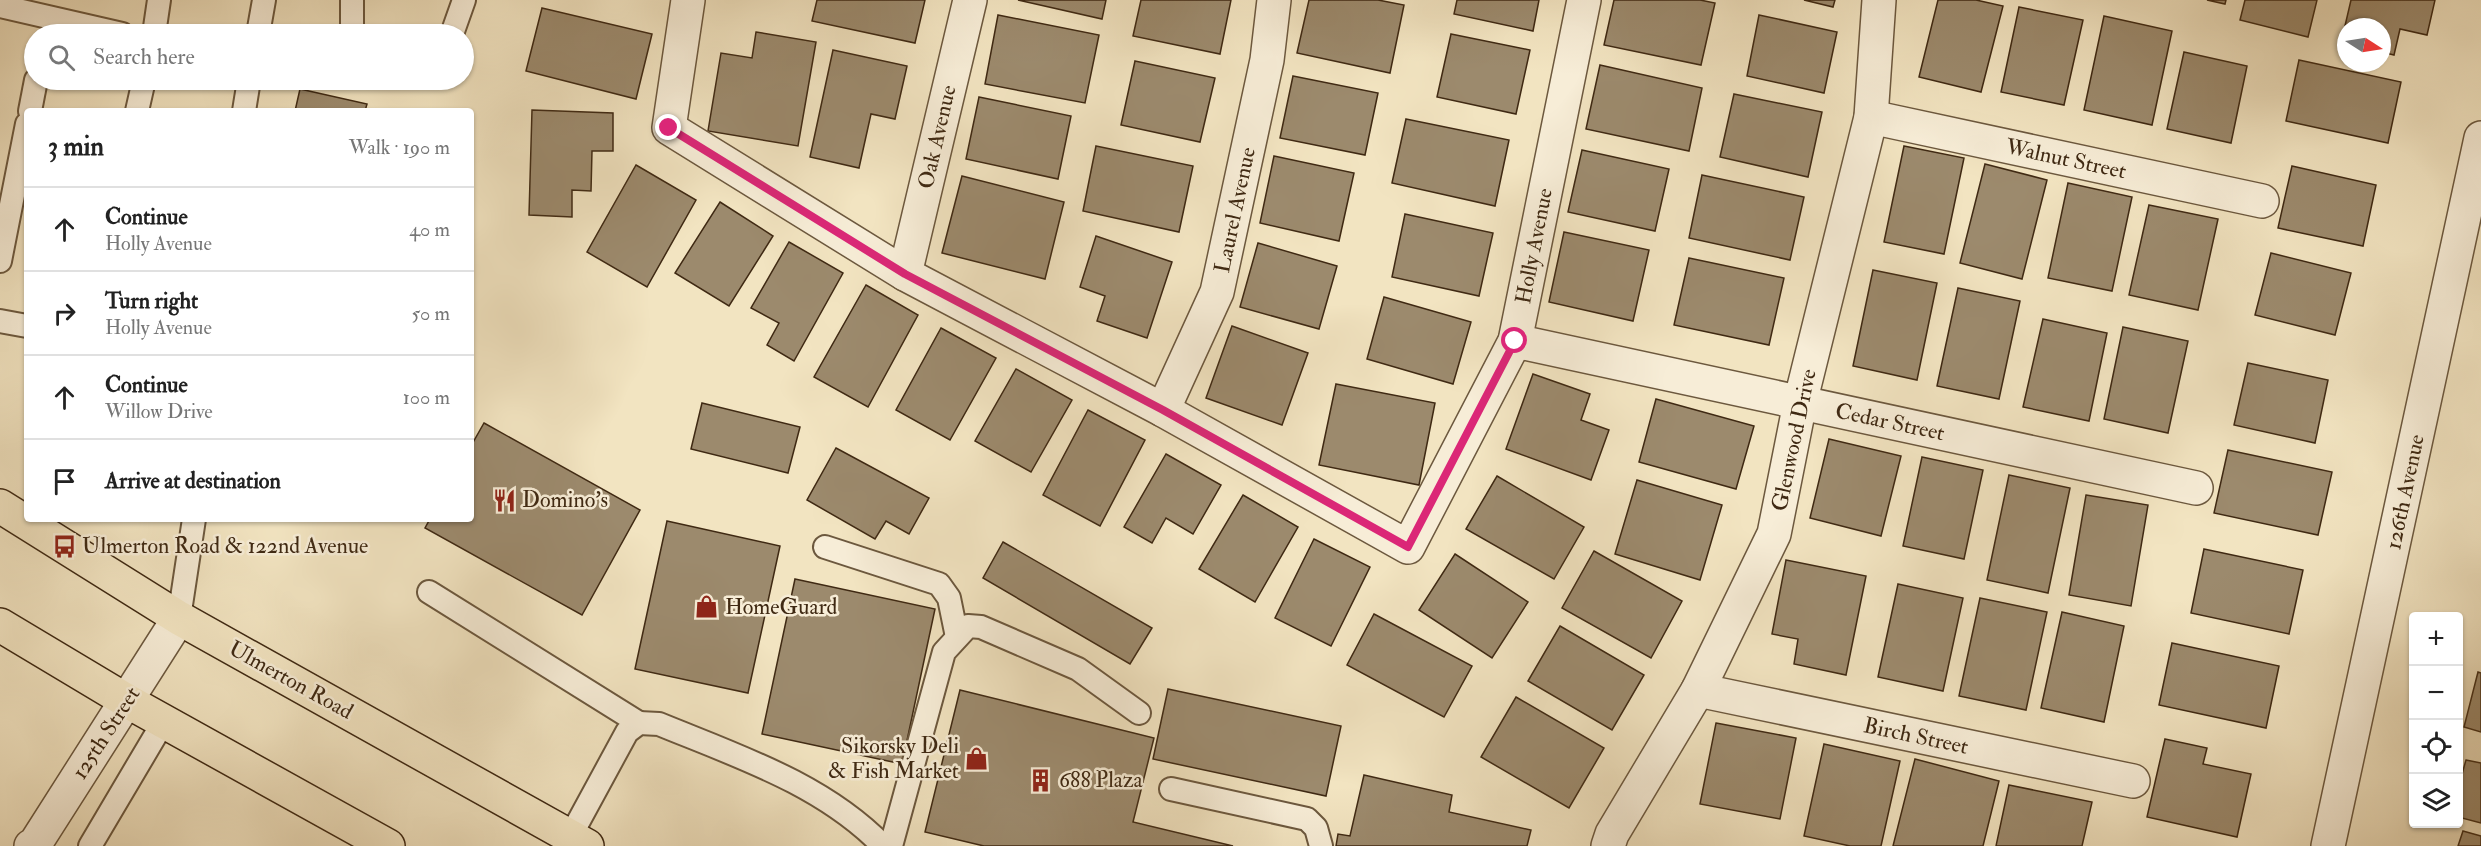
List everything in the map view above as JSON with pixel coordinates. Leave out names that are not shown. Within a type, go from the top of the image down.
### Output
[{"type":"main road","name":"Ulmerton Road","points":[[0,506],[24,521]]},
{"type":"main road","name":"Ulmerton Road","points":[[26,522],[179,618],[578,841]]},
{"type":"main road","points":[[0,624],[127,701],[388,846]]},
{"type":"street","points":[[688,0],[669,128],[905,274],[1163,410]]},
{"type":"street","name":"Oak Avenue","points":[[905,274],[970,0]]},
{"type":"street","name":"Laurel Avenue","points":[[1163,410],[1217,292],[1267,60],[1274,0]]},
{"type":"street","name":"Holly Avenue","points":[[1163,410],[1408,547],[1515,341],[1584,0]]},
{"type":"street","name":"Glenwood Drive","points":[[1608,846],[1612,834],[1698,690],[1774,534],[1800,403],[1871,117],[1879,0]]},
{"type":"street","name":"Walnut Street","points":[[1871,117],[2262,201]]},
{"type":"street","name":"126th Avenue","points":[[2328,846],[2481,138]]},
{"type":"street","name":"Cedar Street","points":[[1515,341],[2196,488]]},
{"type":"street","name":"125th Street","points":[[30,846],[35,844],[179,618]]},
{"type":"street","name":"Birch Street","points":[[1698,690],[2133,781]]},
{"type":"lane","points":[[155,24],[159,0]]},
{"type":"lane","points":[[260,24],[264,0]]},
{"type":"lane","points":[[351,24],[352,0]]},
{"type":"lane","points":[[456,24],[464,0]]},
{"type":"lane","points":[[0,6],[78,24]]},
{"type":"lane","points":[[31,108],[34,90]]},
{"type":"lane","points":[[138,108],[142,90]]},
{"type":"lane","points":[[244,108],[247,90]]},
{"type":"lane","points":[[0,261],[24,139]]},
{"type":"lane","points":[[0,321],[24,325]]},
{"type":"lane","points":[[179,618],[194,522]]},
{"type":"lane","points":[[825,547],[939,584],[949,598],[957,637]]},
{"type":"lane","points":[[429,592],[639,723],[659,724],[787,777],[861,824],[883,846]]},
{"type":"lane","points":[[891,846],[944,652],[968,626],[981,627],[1078,669],[1139,713]]},
{"type":"lane","points":[[90,846],[164,722]]},
{"type":"lane","points":[[578,841],[627,732],[639,723]]},
{"type":"lane","points":[[1171,789],[1307,819],[1316,828],[1321,846]]},
{"type":"building","points":[[817,0],[925,0],[915,43],[812,21]]},
{"type":"building","points":[[1018,0],[1106,0],[1102,19]]},
{"type":"building","points":[[1141,0],[1231,0],[1220,54],[1133,36]]},
{"type":"building","points":[[1309,0],[1378,0],[1404,5],[1390,73],[1297,53]]},
{"type":"building","points":[[1457,0],[1539,0],[1533,31],[1454,14]]},
{"type":"building","points":[[1614,0],[1700,0],[1715,3],[1701,65],[1604,45]]},
{"type":"building","points":[[1804,0],[1835,0],[1833,7]]},
{"type":"building","points":[[1938,0],[1976,0],[2003,6],[1981,92],[1919,77]]},
{"type":"building","points":[[2207,0],[2226,0],[2225,4]]},
{"type":"building","points":[[2245,0],[2317,0],[2308,37],[2240,20]]},
{"type":"building","points":[[2351,0],[2435,0],[2427,35],[2400,29],[2394,55],[2391,54],[2391,18],[2347,18]]},
{"type":"building","points":[[2019,7],[2083,20],[2064,105],[2001,92]]},
{"type":"building","points":[[542,8],[652,34],[636,99],[526,71]]},
{"type":"building","points":[[998,15],[1099,35],[1085,103],[985,84]]},
{"type":"building","points":[[1759,15],[1837,32],[1824,93],[1747,76]]},
{"type":"building","points":[[2104,16],[2172,31],[2152,125],[2084,110]]},
{"type":"building","points":[[756,32],[816,42],[798,146],[708,131],[721,53],[752,58]]},
{"type":"building","points":[[1451,34],[1530,50],[1516,114],[1437,97]]},
{"type":"building","points":[[833,50],[907,66],[895,119],[871,114],[859,168],[810,157]]},
{"type":"building","points":[[2184,52],[2247,66],[2231,143],[2167,129]]},
{"type":"building","points":[[2299,60],[2337,68],[2337,72],[2355,72],[2401,82],[2388,143],[2286,121]]},
{"type":"building","points":[[1135,61],[1215,78],[1200,142],[1121,125]]},
{"type":"building","points":[[1600,65],[1702,88],[1689,151],[1586,129]]},
{"type":"building","points":[[1293,76],[1378,93],[1365,155],[1280,138]]},
{"type":"building","points":[[300,90],[367,104],[366,108],[296,108]]},
{"type":"building","points":[[1734,94],[1822,112],[1808,177],[1720,157]]},
{"type":"building","points":[[979,97],[1071,116],[1058,179],[966,159]]},
{"type":"building","points":[[532,110],[613,113],[613,151],[592,151],[591,191],[572,190],[572,217],[529,215]]},
{"type":"building","points":[[1406,119],[1509,140],[1495,206],[1392,183]]},
{"type":"building","points":[[1096,146],[1193,166],[1179,232],[1083,211]]},
{"type":"building","points":[[1904,146],[1964,158],[1944,254],[1884,242]]},
{"type":"building","points":[[1582,150],[1669,169],[1655,231],[1568,212]]},
{"type":"building","points":[[1274,156],[1354,173],[1339,241],[1260,223]]},
{"type":"building","points":[[1985,164],[2047,180],[2022,279],[1960,263]]},
{"type":"building","points":[[636,165],[696,200],[647,287],[587,252]]},
{"type":"building","points":[[2292,166],[2376,185],[2363,246],[2278,228]]},
{"type":"building","points":[[1702,175],[1804,197],[1790,260],[1689,238]]},
{"type":"building","points":[[962,176],[1064,202],[1045,279],[942,253]]},
{"type":"building","points":[[2068,183],[2132,197],[2112,291],[2048,278]]},
{"type":"building","points":[[720,202],[773,236],[729,306],[675,273]]},
{"type":"building","points":[[2149,205],[2218,219],[2198,310],[2129,295]]},
{"type":"building","points":[[1405,214],[1493,233],[1479,296],[1392,277]]},
{"type":"building","points":[[1564,232],[1649,250],[1633,321],[1549,302]]},
{"type":"building","points":[[1096,236],[1172,262],[1147,338],[1097,321],[1105,296],[1080,287]]},
{"type":"building","points":[[789,242],[843,273],[794,361],[767,345],[779,323],[751,308]]},
{"type":"building","points":[[1258,243],[1337,266],[1319,329],[1240,307]]},
{"type":"building","points":[[2271,253],[2351,273],[2335,335],[2255,315]]},
{"type":"building","points":[[1689,258],[1784,278],[1769,345],[1674,325]]},
{"type":"building","points":[[1873,270],[1937,283],[1917,380],[1853,366]]},
{"type":"building","points":[[866,285],[918,315],[868,407],[814,377]]},
{"type":"building","points":[[1958,288],[2020,301],[1999,399],[1937,386]]},
{"type":"building","points":[[1384,297],[1471,322],[1453,384],[1367,359]]},
{"type":"building","points":[[2043,319],[2107,333],[2089,421],[2023,407]]},
{"type":"building","points":[[1232,326],[1308,353],[1282,425],[1206,398]]},
{"type":"building","points":[[2123,327],[2188,341],[2168,433],[2104,419]]},
{"type":"building","points":[[941,328],[996,358],[950,440],[896,410]]},
{"type":"building","points":[[2248,363],[2328,380],[2315,443],[2234,425]]},
{"type":"building","points":[[1016,369],[1072,400],[1031,472],[975,441]]},
{"type":"building","points":[[1533,374],[1590,394],[1581,420],[1609,430],[1591,480],[1506,449]]},
{"type":"building","points":[[1336,384],[1435,403],[1419,485],[1319,465]]},
{"type":"building","points":[[1656,399],[1754,426],[1736,489],[1639,462]]},
{"type":"building","points":[[702,403],[800,427],[788,473],[691,449]]},
{"type":"building","points":[[1088,410],[1145,440],[1100,526],[1043,495]]},
{"type":"building","points":[[484,423],[640,510],[582,615],[425,528],[428,522],[474,522],[474,441]]},
{"type":"building","points":[[1829,439],[1901,456],[1881,536],[1810,518]]},
{"type":"building","points":[[836,448],[929,498],[909,534],[886,521],[875,539],[807,500]]},
{"type":"building","points":[[2228,450],[2332,472],[2318,535],[2214,513]]},
{"type":"building","points":[[1166,454],[1221,485],[1193,534],[1166,518],[1152,543],[1124,527]]},
{"type":"building","points":[[1922,457],[1983,470],[1964,559],[1903,546]]},
{"type":"building","points":[[2009,475],[2070,488],[2048,593],[1987,580]]},
{"type":"building","points":[[1497,476],[1584,527],[1554,579],[1466,529]]},
{"type":"building","points":[[1637,480],[1722,505],[1700,580],[1615,554]]},
{"type":"building","points":[[1243,495],[1298,527],[1255,602],[1199,569]]},
{"type":"building","points":[[2086,495],[2148,505],[2131,606],[2069,595]]},
{"type":"building","name":"HomeGuard","points":[[667,521],[780,546],[748,693],[635,669]]},
{"type":"building","points":[[1314,539],[1370,567],[1331,646],[1275,618]]},
{"type":"building","points":[[1003,542],[1152,628],[1130,664],[983,578]]},
{"type":"building","points":[[2204,549],[2303,570],[2289,634],[2191,613]]},
{"type":"building","points":[[1594,551],[1682,601],[1651,658],[1562,608]]},
{"type":"building","points":[[1455,554],[1528,602],[1492,658],[1419,610]]},
{"type":"building","points":[[1786,560],[1866,576],[1846,675],[1794,664],[1798,639],[1772,634]]},
{"type":"building","points":[[795,579],[935,609],[902,764],[762,734]]},
{"type":"building","points":[[1898,584],[1963,598],[1943,691],[1878,677]]},
{"type":"building","points":[[1980,598],[2047,612],[2026,710],[1959,696]]},
{"type":"building","points":[[2062,612],[2124,626],[2104,722],[2041,708]]},
{"type":"building","points":[[1374,614],[1472,666],[1444,717],[1347,665]]},
{"type":"building","points":[[1560,626],[1644,675],[1612,730],[1528,681]]},
{"type":"building","points":[[2172,643],[2279,666],[2266,728],[2159,705]]},
{"type":"building","points":[[2478,672],[2481,673],[2481,732],[2464,727]]},
{"type":"building","points":[[1168,689],[1341,726],[1326,796],[1153,759]]},
{"type":"building","name":"688 Plaza","points":[[960,690],[1154,738],[1133,822],[1233,846],[984,846],[925,832]]},
{"type":"building","points":[[1516,697],[1604,748],[1569,808],[1481,757]]},
{"type":"building","points":[[1716,723],[1796,738],[1780,819],[1700,804]]},
{"type":"building","points":[[2165,739],[2207,748],[2203,764],[2251,774],[2237,837],[2147,817]]},
{"type":"building","points":[[1824,744],[1900,761],[1881,846],[1850,846],[1804,836]]},
{"type":"building","points":[[1915,759],[1999,781],[1983,846],[1893,846]]},
{"type":"building","points":[[2466,760],[2481,763],[2481,823],[2463,818],[2463,770]]},
{"type":"building","points":[[1364,775],[1452,795],[1449,812],[1531,830],[1527,846],[1336,846],[1338,834],[1350,836]]},
{"type":"building","points":[[2009,785],[2092,802],[2082,846],[1996,846]]},
{"type":"building","points":[[2463,831],[2481,836],[2481,846],[2458,846]]},
{"type":"place","name":"Domino's","points":[[504,500]]},
{"type":"place","name":"Ulmerton Road & 122nd Avenue","points":[[64,546]]},
{"type":"place","name":"HomeGuard","points":[[707,607]]},
{"type":"place","name":"Sikorsky Deli & Fish Market","points":[[977,759]]},
{"type":"place","name":"688 Plaza","points":[[1041,780]]},
{"type":"route","points":[[669,128],[905,274],[1163,410],[1408,547],[1515,341]]}]
